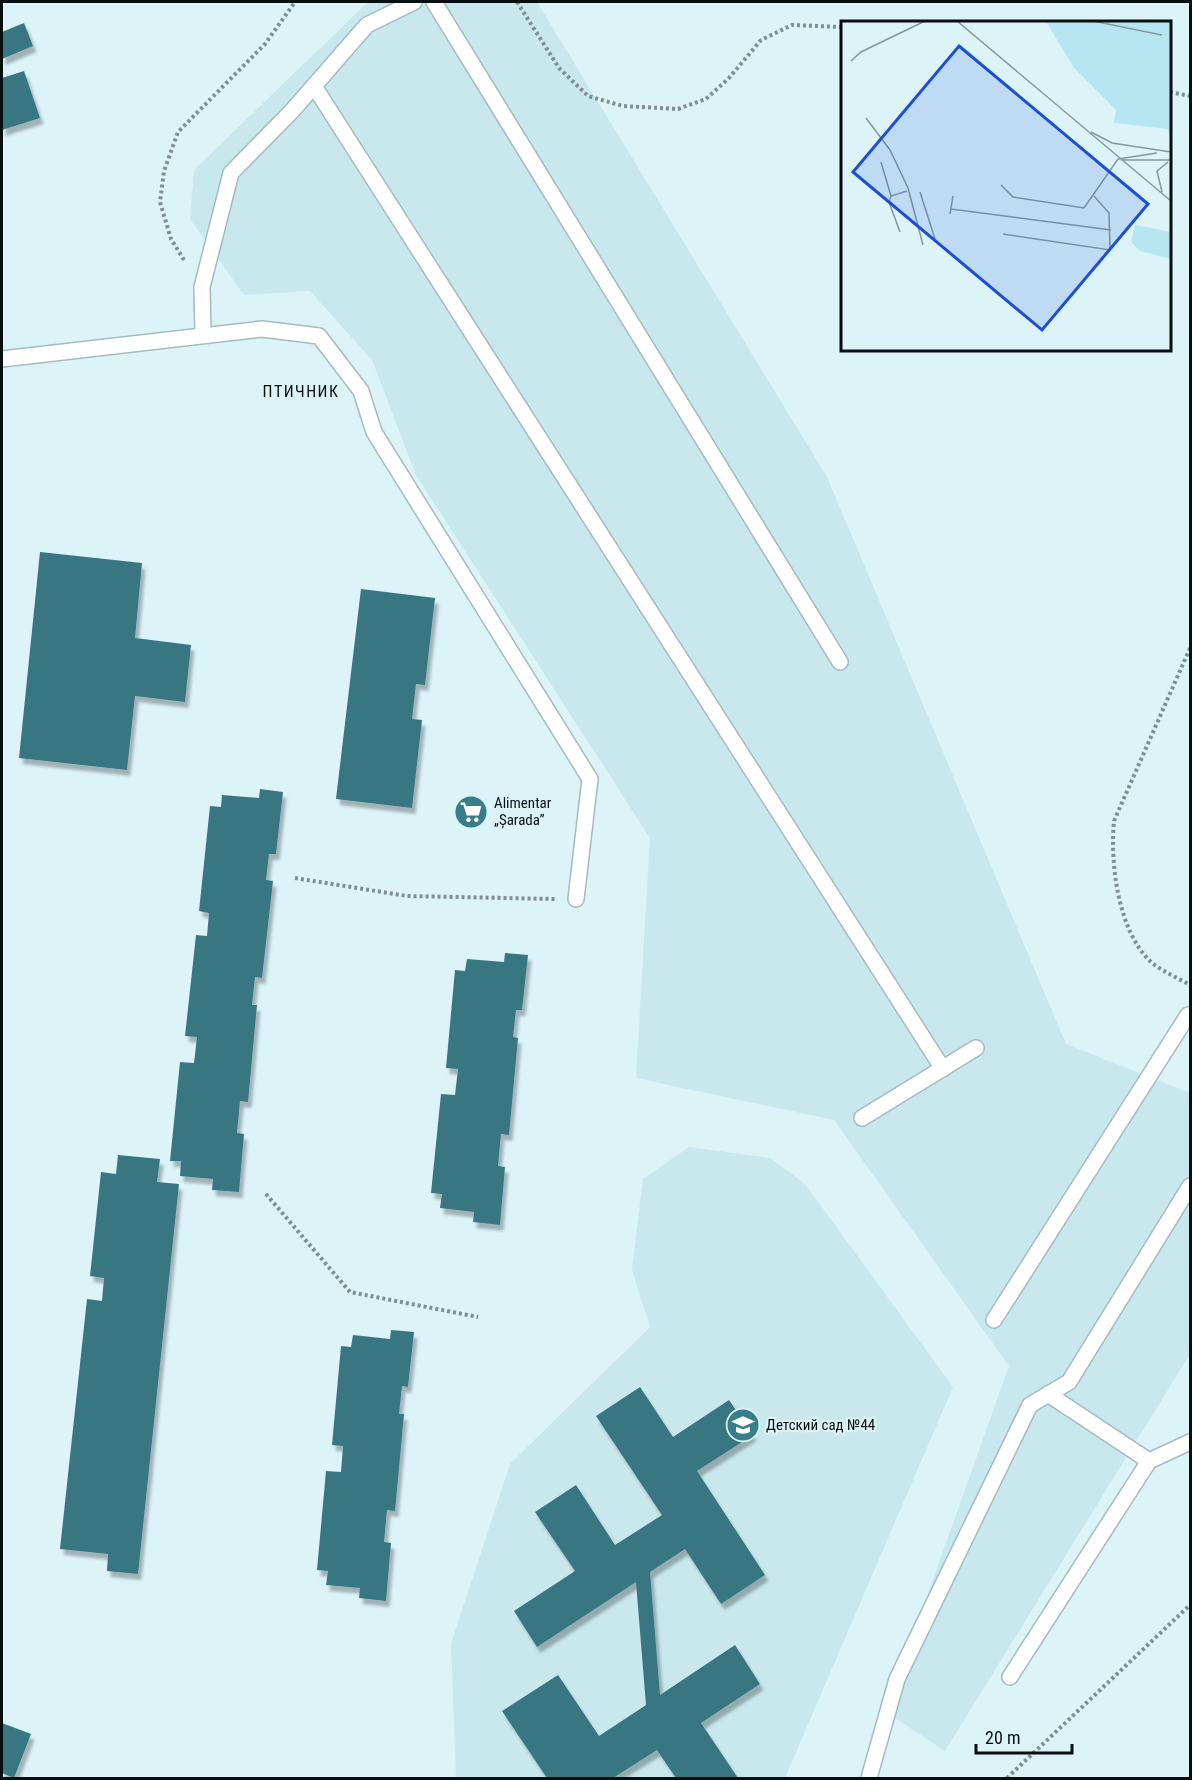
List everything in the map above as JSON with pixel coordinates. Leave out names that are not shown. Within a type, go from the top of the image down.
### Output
[{"type":"lane","points":[[203,335],[202,287],[231,173],[292,111],[367,25],[414,2]]},
{"type":"lane","points":[[434,2],[840,662]]},
{"type":"lane","points":[[314,86],[942,1069]]},
{"type":"lane","points":[[2,359],[262,329],[319,336],[361,391],[374,432],[590,779],[576,899]]},
{"type":"lane","points":[[994,1320],[1188,1016]]},
{"type":"lane","points":[[862,1118],[976,1048]]},
{"type":"lane","points":[[869,1779],[897,1680],[1030,1405],[1069,1382],[1191,1186]]},
{"type":"lane","points":[[1048,1394],[1149,1461]]},
{"type":"lane","points":[[1010,1677],[1149,1461],[1191,1442]]},
{"type":"path","points":[[202,287],[171,239],[160,202],[164,171],[178,132],[265,44],[295,2]]},
{"type":"path","points":[[517,2],[559,68],[588,96],[623,106],[678,109],[706,99],[729,78],[761,40],[792,25],[841,27]]},
{"type":"path","points":[[1171,92],[1191,96]]},
{"type":"path","points":[[1191,648],[1114,821],[1112,847],[1123,917],[1137,945],[1152,963],[1191,985]]},
{"type":"path","points":[[295,878],[407,896],[576,899]]},
{"type":"path","points":[[266,1194],[350,1292],[478,1317]]},
{"type":"path","points":[[1007,1779],[1191,1605]]},
{"type":"shaded area","points":[[368,2],[537,2],[827,477],[1066,1044],[1190,1093],[1190,1354],[945,1751],[886,1712],[1009,1366],[834,1120],[636,1078],[650,838],[416,475],[372,360],[310,291],[244,295],[190,219],[194,170]]},
{"type":"shaded area","name":"Детский сад №44","points":[[689,1147],[770,1158],[805,1184],[953,1387],[785,1778],[456,1778],[451,1644],[510,1464],[650,1327],[632,1270],[643,1179]]},
{"type":"building","points":[[24,23],[33,46],[2,59],[2,32]]},
{"type":"building","points":[[24,71],[40,118],[2,130],[2,78]]},
{"type":"building","points":[[40,552],[142,563],[135,638],[191,645],[185,702],[135,696],[127,770],[19,758]]},
{"type":"building","points":[[361,589],[435,598],[425,685],[416,684],[412,719],[422,720],[412,808],[336,799]]},
{"type":"building","points":[[260,789],[283,792],[276,854],[269,854],[266,880],[273,881],[262,978],[255,977],[252,1005],[257,1005],[248,1102],[240,1101],[237,1133],[244,1134],[239,1192],[212,1190],[213,1179],[180,1176],[181,1161],[170,1161],[180,1062],[194,1063],[197,1037],[185,1036],[196,935],[207,936],[209,913],[199,911],[210,806],[221,807],[222,795],[259,798]]},
{"type":"building","points":[[505,953],[528,955],[522,1010],[516,1010],[513,1037],[518,1038],[509,1135],[501,1134],[498,1166],[505,1167],[500,1225],[473,1222],[474,1212],[440,1208],[442,1194],[431,1193],[441,1094],[455,1095],[458,1069],[446,1068],[455,970],[465,971],[467,959],[504,962]]},
{"type":"building","points":[[118,1155],[160,1159],[157,1182],[179,1184],[138,1574],[107,1571],[108,1554],[60,1549],[87,1299],[102,1301],[104,1278],[90,1276],[101,1172],[116,1174]]},
{"type":"building","points":[[391,1330],[414,1332],[408,1387],[402,1386],[399,1414],[404,1414],[395,1511],[387,1510],[384,1542],[391,1543],[386,1601],[359,1598],[360,1588],[326,1585],[328,1571],[317,1570],[326,1471],[341,1472],[343,1446],[332,1445],[341,1346],[351,1347],[353,1335],[390,1339]]},
{"type":"building","points":[[640,1387],[673,1437],[729,1400],[753,1435],[697,1471],[765,1575],[721,1604],[685,1549],[650,1572],[660,1695],[735,1645],[760,1684],[701,1723],[738,1778],[676,1778],[657,1750],[613,1778],[547,1778],[502,1711],[558,1675],[599,1736],[646,1705],[636,1582],[537,1647],[514,1611],[575,1571],[535,1512],[576,1485],[615,1545],[662,1515],[596,1416]]},
{"type":"building","points":[[2,1723],[31,1734],[14,1778],[2,1773]]},
{"type":"place","name":"Alimentar „Șarada”","points":[[471,812]]},
{"type":"place","name":"Детский сад №44","points":[[743,1425]]},
{"type":"district","name":"ПТИЧНИК","points":[[301,391]]}]
